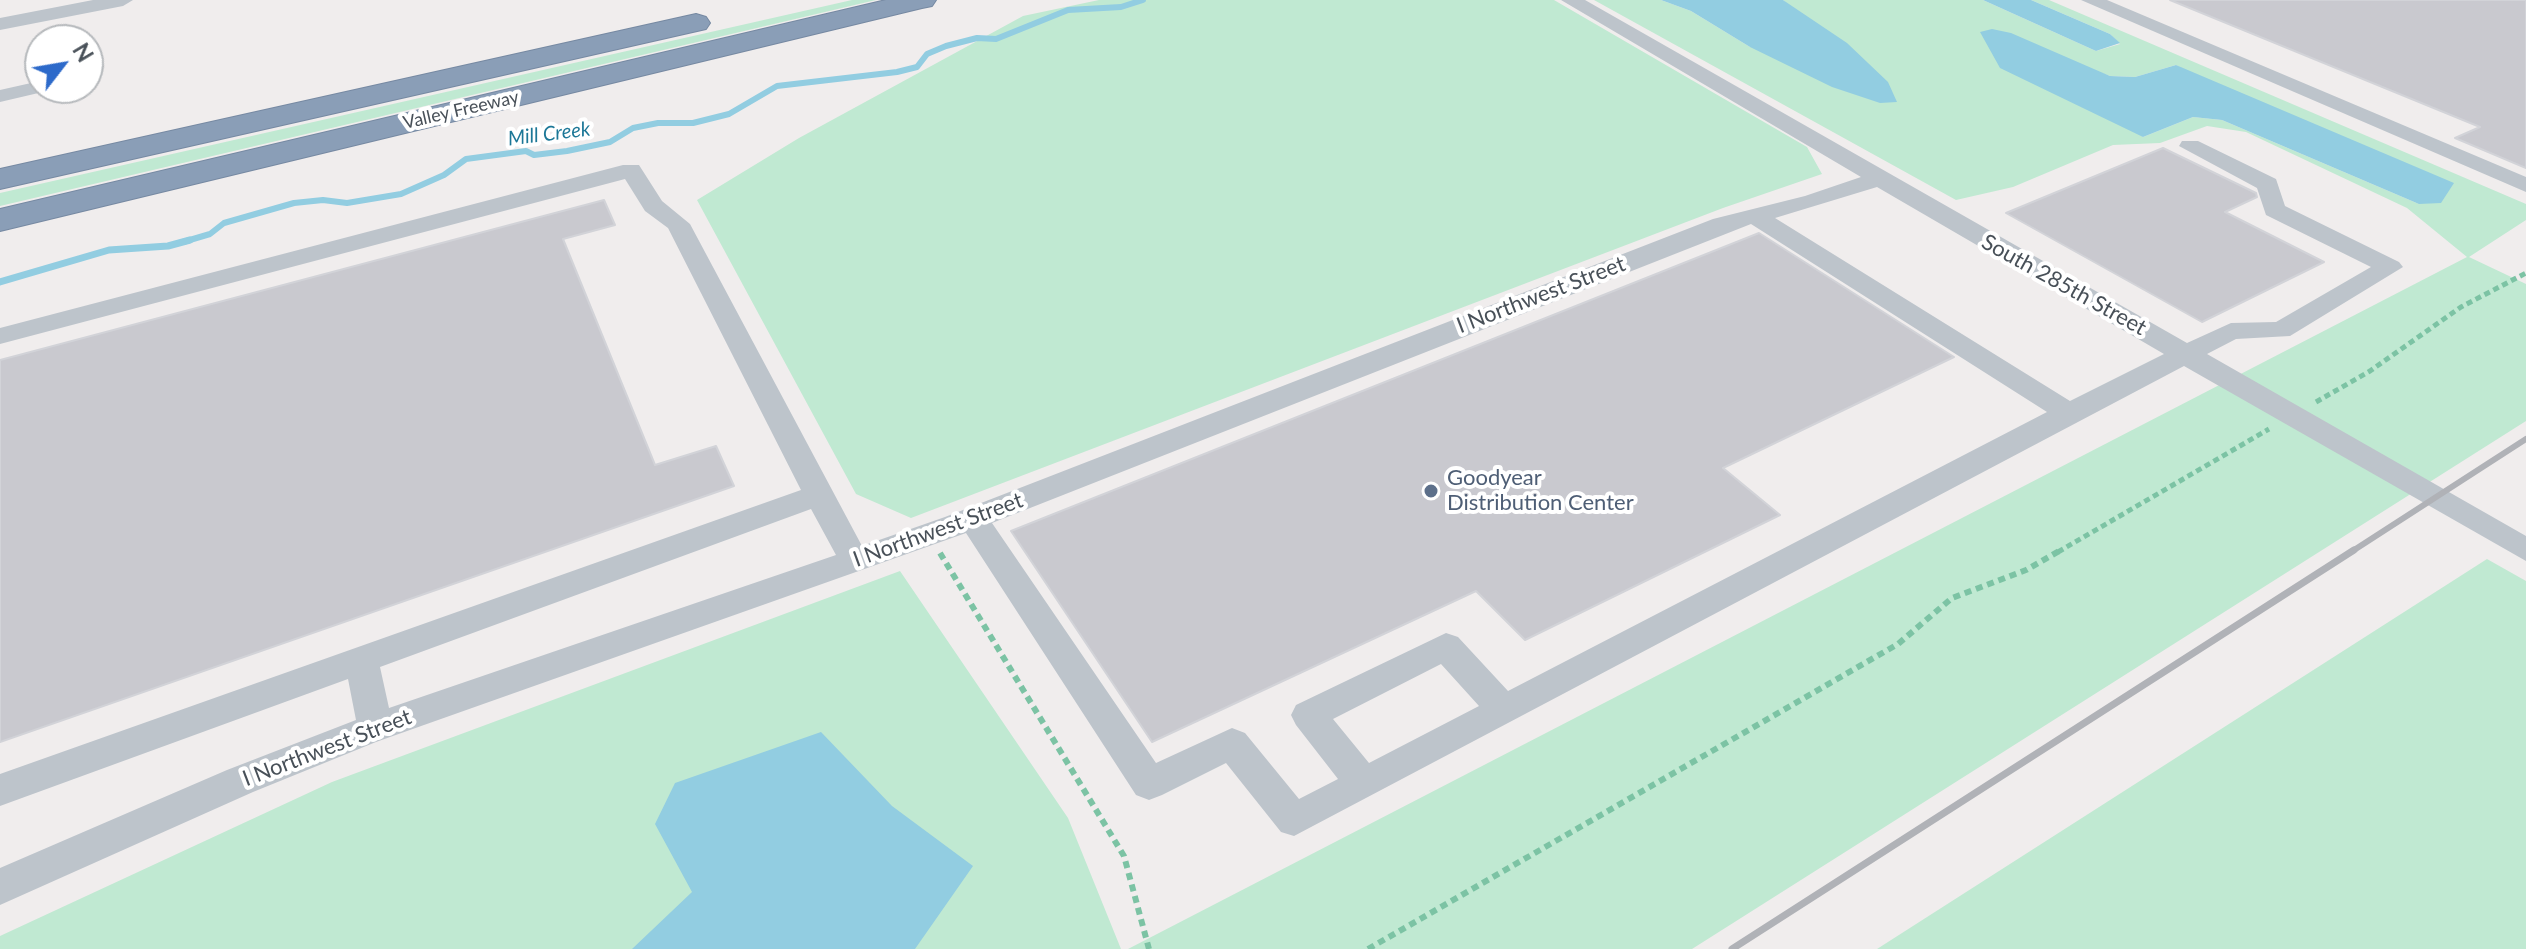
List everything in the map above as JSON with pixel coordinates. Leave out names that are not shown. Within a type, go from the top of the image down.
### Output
[{"type":"highway","name":"Valley Freeway","points":[[0,179],[800,0]]},
{"type":"highway","name":"Valley Freeway","points":[[0,220],[922,0]]},
{"type":"street","points":[[0,24],[123,0]]},
{"type":"street","name":"South 285th Street","points":[[1571,0],[1877,179],[2526,550]]},
{"type":"street","points":[[2091,0],[2526,185]]},
{"type":"street","points":[[0,96],[24,91]]},
{"type":"street","points":[[973,519],[1149,784],[1232,743],[1294,820],[2185,353],[2231,331],[2281,330],[2390,267],[2274,210],[2268,184],[2190,146]]},
{"type":"street","points":[[0,336],[631,170],[653,206],[678,224],[855,561]]},
{"type":"street","name":"I Northwest Street","points":[[0,887],[240,781],[375,728],[973,519],[1722,224],[1877,179]]},
{"type":"street","points":[[1755,216],[2069,413]]},
{"type":"street","points":[[0,790],[819,495]]},
{"type":"street","points":[[1364,784],[1309,715],[1446,646],[1504,711]]},
{"type":"street","points":[[361,660],[375,728]]},
{"type":"path","points":[[1368,949],[1898,644],[1952,598],[2026,570],[2370,371],[2461,307],[2526,273]]},
{"type":"path","points":[[929,535],[1124,856],[1142,933],[1149,949]]},
{"type":"green space","points":[[852,0],[876,0],[0,206],[0,193]]},
{"type":"green space","points":[[1099,0],[1554,0],[1807,147],[1822,174],[1723,208],[911,518],[856,494],[697,200],[799,138],[1023,16]]},
{"type":"green space","points":[[1594,0],[1661,0],[1691,11],[1750,47],[1793,9],[1783,0],[1983,0],[2096,51],[2120,44],[2110,34],[2031,0],[2049,0],[2526,204],[2526,220],[2469,257],[2526,284],[2526,421],[1692,949],[1128,949],[2467,257],[2407,208],[2246,132],[2207,126],[2160,143],[2113,145],[2013,187],[1956,200]],"holes":[[[2176,65],[2419,204],[2222,120],[2193,117],[2143,137],[2084,67],[2110,76],[2135,77]]]},
{"type":"green space","points":[[2487,559],[2526,581],[2526,949],[1877,949]]},
{"type":"green space","points":[[900,571],[1068,818],[1121,949],[0,949],[0,936],[332,782]]},
{"type":"water","points":[[1661,0],[1783,0],[1847,43],[1888,82],[1897,102],[1880,103],[1832,87],[1750,47],[1691,11]]},
{"type":"water","points":[[1983,0],[2031,0],[2110,34],[2120,43],[2096,51]]},
{"type":"water","points":[[1992,29],[2011,33],[2110,76],[2135,77],[2176,65],[2454,183],[2441,203],[2419,204],[2222,120],[2193,117],[2143,137],[2000,68],[1980,32]]},
{"type":"water","points":[[821,732],[892,806],[973,866],[915,949],[632,949],[692,892],[655,824],[675,783]]},
{"type":"building","points":[[2170,0],[2526,0],[2526,168],[2455,138],[2480,127]]},
{"type":"building","points":[[2163,148],[2256,193],[2257,197],[2225,212],[2324,262],[2202,322],[2006,213]]},
{"type":"building","points":[[604,200],[615,225],[563,239],[655,465],[716,446],[734,486],[0,742],[0,360]]},
{"type":"building","name":"Goodyear Distribution Center","points":[[1759,233],[1954,357],[1723,468],[1780,515],[1525,640],[1476,591],[1152,742],[1011,531]]},
{"type":"waterway","name":"Mill Creek","points":[[187,241],[210,234],[224,223],[294,203],[323,200],[347,203],[401,194],[444,175],[466,159],[526,151],[534,155],[567,151],[610,142],[633,128],[658,123],[693,123],[729,114],[777,86],[897,72],[917,67],[927,54],[946,46],[977,38],[996,39],[1068,10],[1121,7],[1143,0]]},
{"type":"waterway","name":"Mill Creek","points":[[0,282],[109,250],[168,246],[187,241]]},
{"type":"waterway","name":"Mill Creek","points":[[183,242],[187,241]]},
{"type":"railway","points":[[2351,552],[2526,439]]},
{"type":"railway","points":[[1732,949],[2354,550]]},
{"type":"place","name":"Goodyear Distribution Center","points":[[1431,491]]}]
